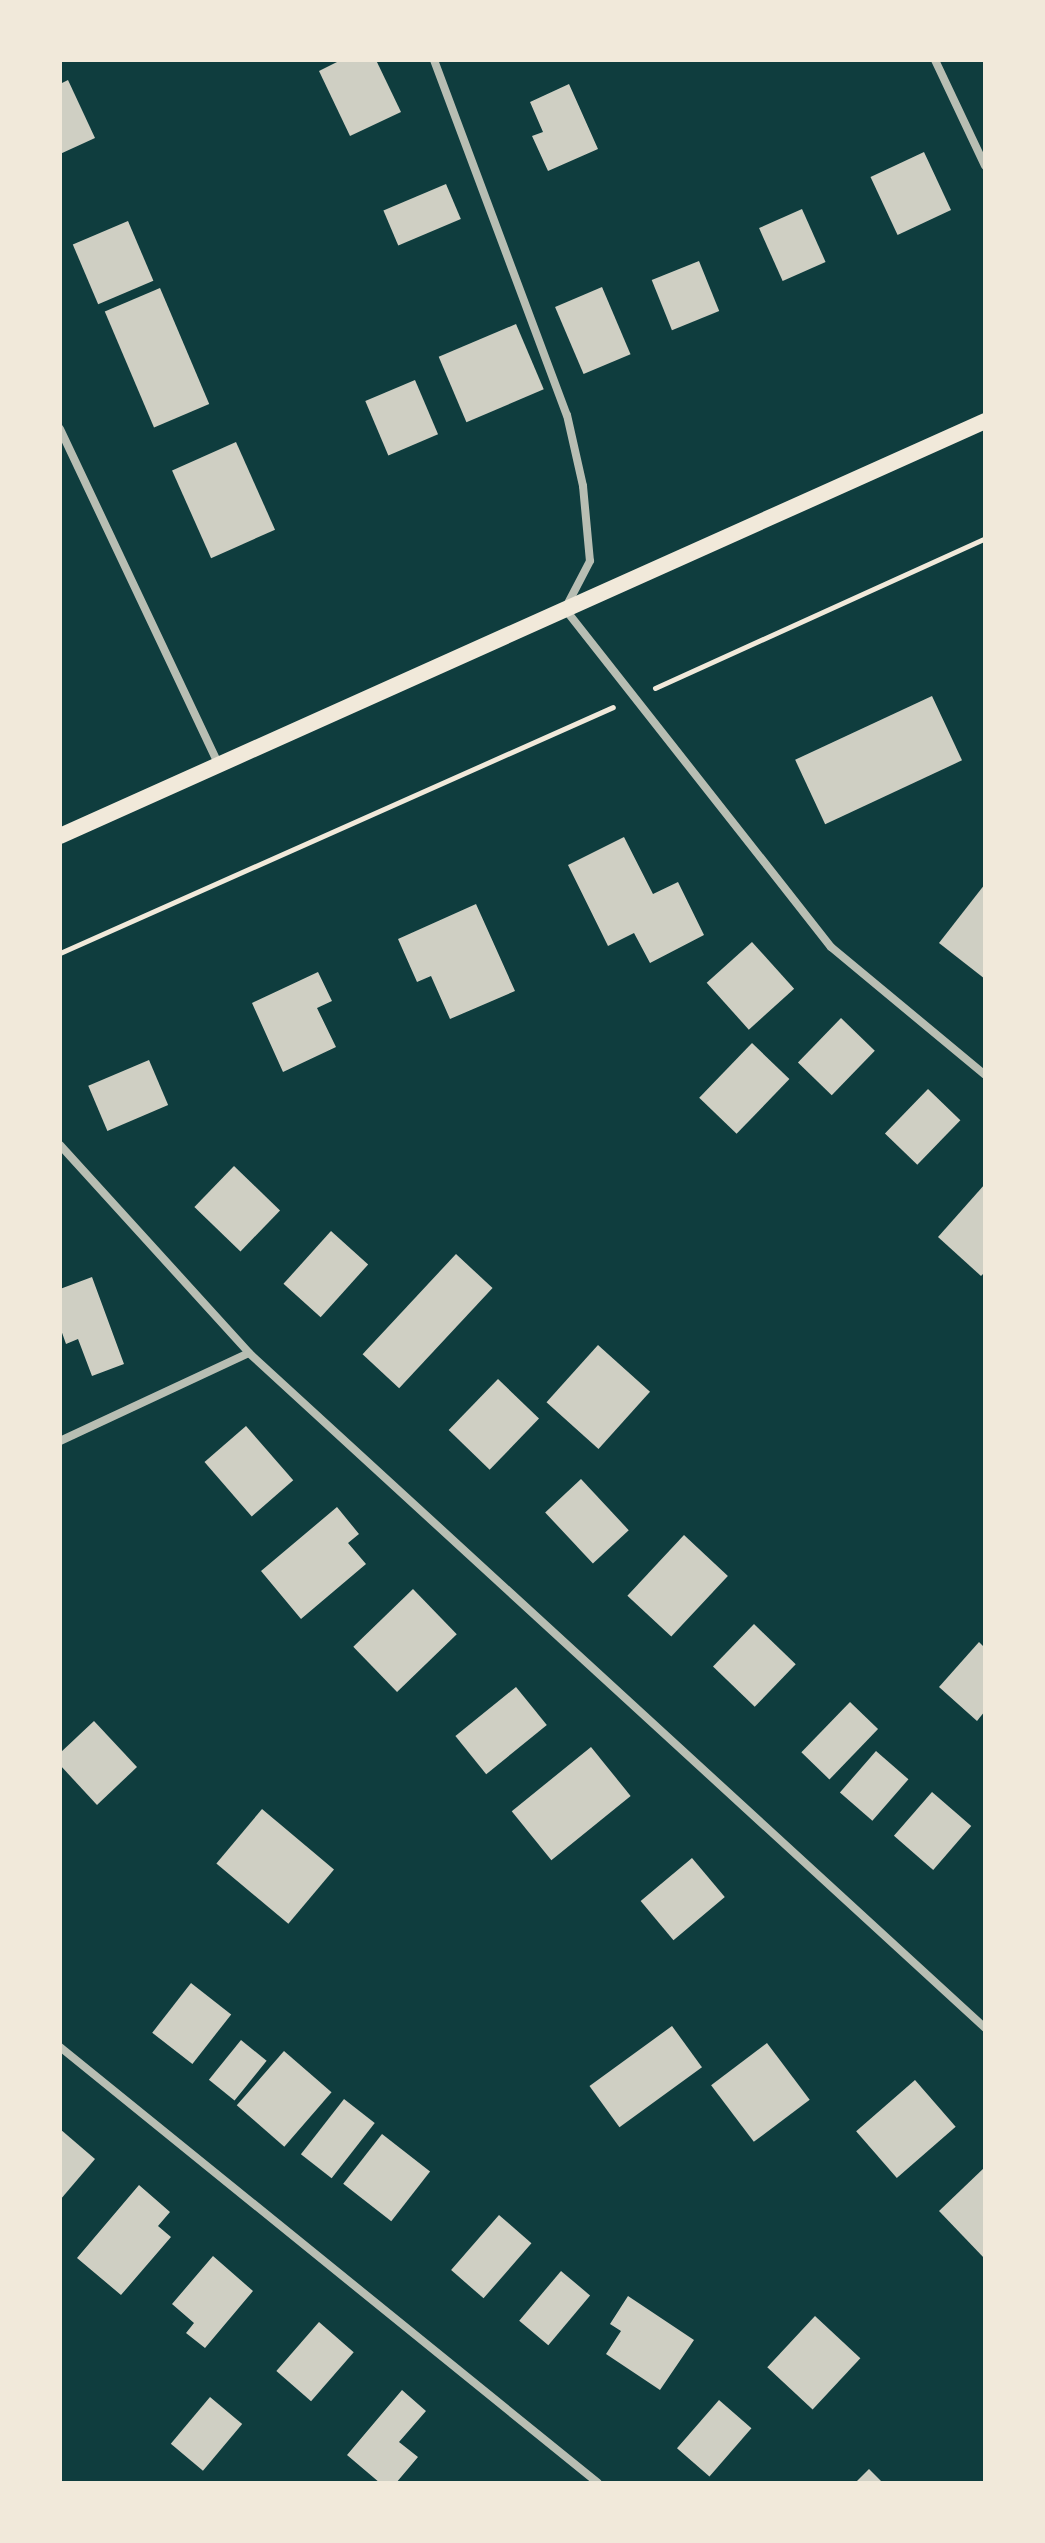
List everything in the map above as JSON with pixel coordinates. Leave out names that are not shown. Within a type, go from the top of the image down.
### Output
[{"type":"main road","points":[[60,836],[985,421]]},
{"type":"street","points":[[434,60],[567,415],[583,486],[590,561],[565,609],[831,947],[985,1075]]},
{"type":"street","points":[[935,60],[985,166]]},
{"type":"street","points":[[60,429],[219,765]]},
{"type":"street","points":[[60,1145],[249,1353],[985,2028]]},
{"type":"street","points":[[60,1441],[249,1353]]},
{"type":"street","points":[[60,2047],[598,2483]]},
{"type":"path","points":[[60,953],[985,538]]},
{"type":"building","points":[[341,60],[376,60],[401,112],[350,136],[319,71]]},
{"type":"building","points":[[68,80],[95,138],[60,154],[60,84]]},
{"type":"building","points":[[569,84],[598,149],[548,171],[532,136],[543,132],[530,102]]},
{"type":"building","points":[[924,152],[951,210],[898,235],[871,177]]},
{"type":"building","points":[[446,184],[461,219],[398,246],[383,211]]},
{"type":"building","points":[[802,209],[826,262],[783,281],[759,228]]},
{"type":"building","points":[[128,221],[153,281],[98,304],[73,244]]},
{"type":"building","points":[[699,261],[719,311],[672,330],[652,280]]},
{"type":"building","points":[[602,287],[631,354],[584,374],[555,307]]},
{"type":"building","points":[[160,288],[209,404],[154,427],[105,311]]},
{"type":"building","points":[[516,324],[544,389],[466,422],[439,357]]},
{"type":"building","points":[[415,380],[438,434],[388,455],[365,401]]},
{"type":"building","points":[[236,442],[275,530],[211,558],[172,470]]},
{"type":"building","points":[[932,696],[962,760],[825,824],[795,760]]},
{"type":"building","points":[[624,837],[653,894],[678,882],[704,935],[650,963],[634,933],[608,946],[568,865]]},
{"type":"building","points":[[985,884],[985,979],[939,943]]},
{"type":"building","points":[[476,904],[515,991],[450,1019],[431,976],[417,982],[398,939]]},
{"type":"building","points":[[752,942],[794,989],[749,1030],[707,983]]},
{"type":"building","points":[[318,972],[332,1001],[317,1008],[336,1047],[283,1072],[252,1003]]},
{"type":"building","points":[[841,1018],[875,1051],[832,1095],[798,1063]]},
{"type":"building","points":[[752,1043],[789,1079],[737,1134],[699,1098]]},
{"type":"building","points":[[149,1060],[168,1105],[107,1131],[88,1086]]},
{"type":"building","points":[[928,1089],[960,1120],[917,1165],[885,1134]]},
{"type":"building","points":[[234,1166],[280,1210],[240,1251],[194,1207]]},
{"type":"building","points":[[985,1184],[985,1272],[981,1276],[938,1237]]},
{"type":"building","points":[[331,1231],[368,1264],[321,1317],[283,1284]]},
{"type":"building","points":[[456,1254],[493,1288],[399,1388],[363,1354]]},
{"type":"building","points":[[92,1277],[124,1364],[92,1376],[78,1339],[66,1344],[60,1327],[60,1289]]},
{"type":"building","points":[[598,1345],[650,1392],[598,1449],[546,1402]]},
{"type":"building","points":[[498,1379],[539,1419],[490,1470],[449,1430]]},
{"type":"building","points":[[246,1426],[293,1480],[252,1516],[204,1462]]},
{"type":"building","points":[[581,1479],[629,1530],[593,1564],[545,1512]]},
{"type":"building","points":[[337,1507],[359,1534],[348,1543],[366,1564],[301,1619],[261,1571]]},
{"type":"building","points":[[684,1535],[728,1576],[671,1637],[627,1596]]},
{"type":"building","points":[[413,1589],[457,1634],[397,1692],[353,1647]]},
{"type":"building","points":[[754,1624],[796,1664],[755,1707],[713,1666]]},
{"type":"building","points":[[979,1642],[985,1648],[985,1711],[977,1721],[939,1687]]},
{"type":"building","points":[[516,1687],[547,1725],[486,1774],[455,1736]]},
{"type":"building","points":[[850,1702],[878,1729],[829,1779],[801,1752]]},
{"type":"building","points":[[94,1721],[137,1767],[97,1805],[60,1765],[60,1753]]},
{"type":"building","points":[[591,1747],[631,1796],[551,1860],[512,1811]]},
{"type":"building","points":[[876,1751],[908,1779],[872,1821],[840,1793]]},
{"type":"building","points":[[932,1792],[971,1826],[933,1870],[894,1836]]},
{"type":"building","points":[[262,1809],[334,1869],[288,1924],[216,1863]]},
{"type":"building","points":[[692,1858],[725,1897],[673,1940],[641,1901]]},
{"type":"building","points":[[191,1983],[231,2014],[192,2064],[152,2033]]},
{"type":"building","points":[[672,2026],[702,2067],[619,2127],[589,2086]]},
{"type":"building","points":[[241,2040],[267,2061],[235,2100],[209,2080]]},
{"type":"building","points":[[767,2043],[810,2100],[754,2142],[711,2085]]},
{"type":"building","points":[[284,2051],[332,2092],[284,2147],[237,2105]]},
{"type":"building","points":[[915,2080],[956,2127],[897,2178],[856,2131]]},
{"type":"building","points":[[344,2099],[375,2123],[332,2178],[301,2154]]},
{"type":"building","points":[[60,2129],[95,2159],[60,2200]]},
{"type":"building","points":[[382,2134],[430,2172],[391,2221],[343,2184]]},
{"type":"building","points":[[985,2167],[985,2259],[939,2211]]},
{"type":"building","points":[[139,2185],[170,2212],[158,2226],[171,2237],[121,2295],[77,2258]]},
{"type":"building","points":[[499,2215],[531,2243],[484,2298],[451,2270]]},
{"type":"building","points":[[213,2256],[253,2291],[205,2348],[186,2333],[194,2323],[172,2304]]},
{"type":"building","points":[[561,2271],[590,2295],[548,2345],[519,2321]]},
{"type":"building","points":[[628,2296],[694,2340],[660,2390],[606,2354],[621,2331],[610,2324]]},
{"type":"building","points":[[815,2316],[860,2358],[813,2409],[767,2367]]},
{"type":"building","points":[[319,2322],[354,2352],[311,2401],[276,2371]]},
{"type":"building","points":[[402,2390],[426,2411],[399,2442],[418,2457],[396,2483],[380,2483],[347,2455]]},
{"type":"building","points":[[210,2397],[242,2424],[203,2471],[171,2444]]},
{"type":"building","points":[[719,2400],[751,2428],[709,2477],[677,2448]]},
{"type":"building","points":[[869,2469],[883,2483],[855,2483]]}]
